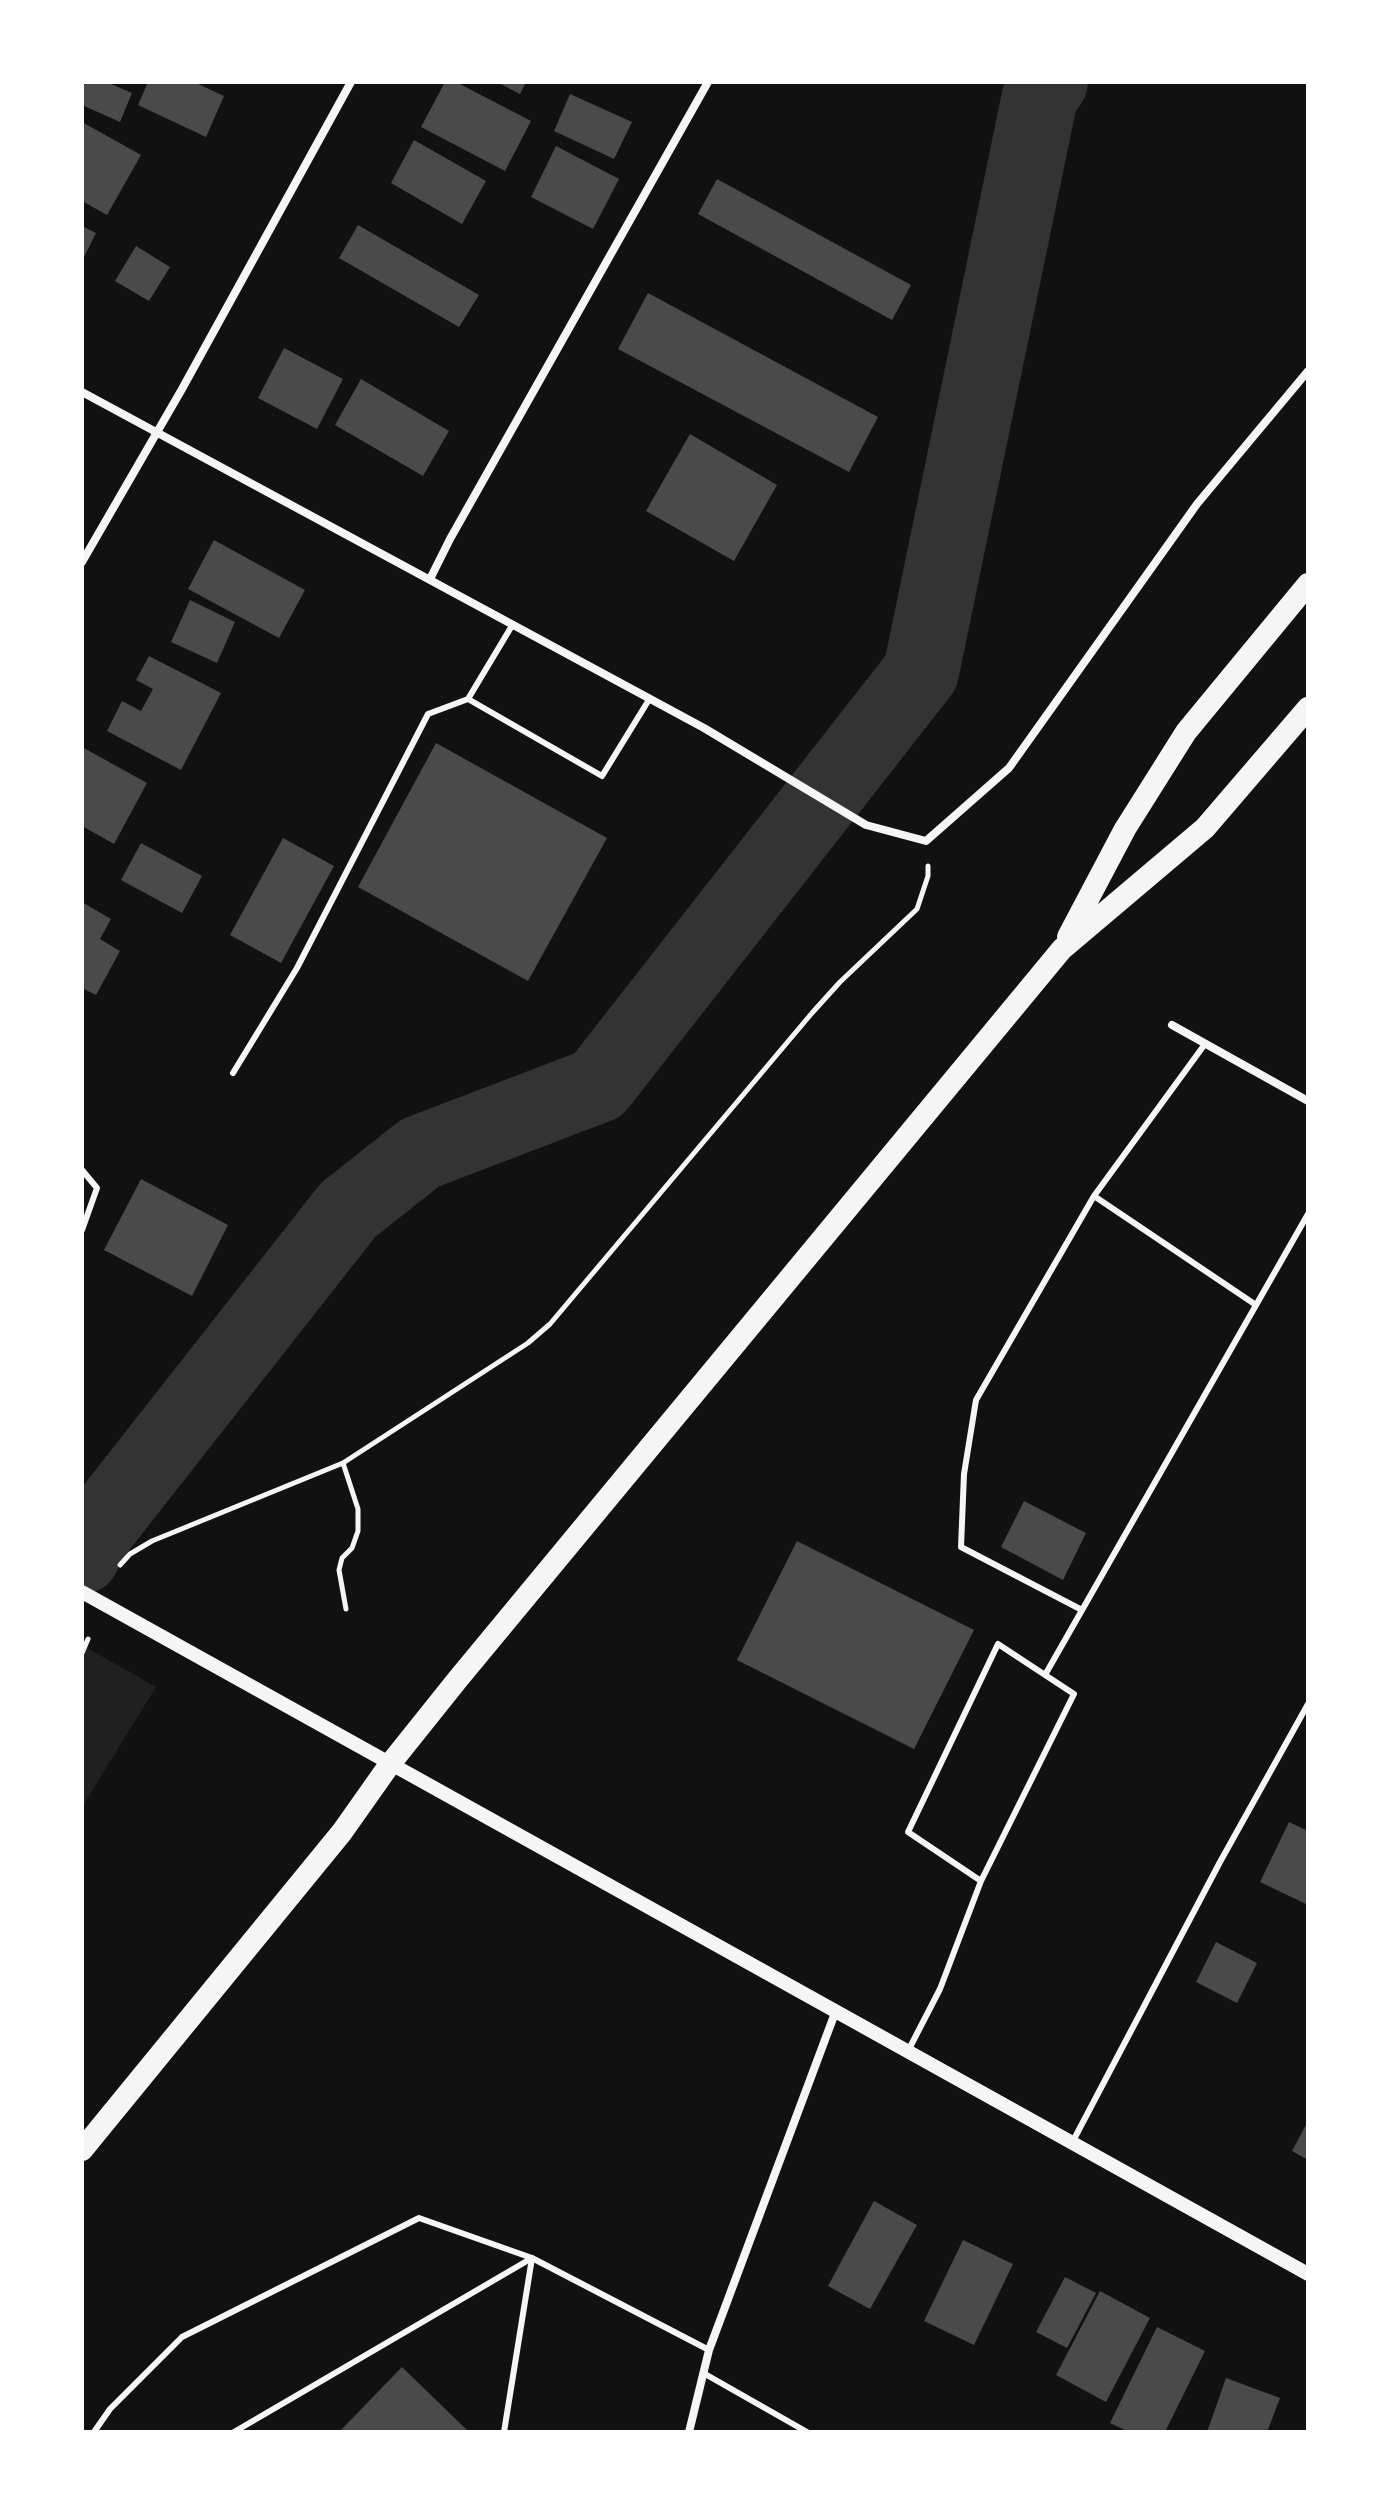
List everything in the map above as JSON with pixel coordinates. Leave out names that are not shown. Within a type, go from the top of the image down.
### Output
[{"type":"highway","points":[[1062,949],[1125,829],[1186,732],[1308,584]]},
{"type":"highway","points":[[82,2150],[342,1832],[390,1764],[1062,949],[1205,828],[1308,708]]},
{"type":"street","points":[[82,562],[351,82]]},
{"type":"street","points":[[430,579],[708,82]]},
{"type":"street","points":[[82,392],[650,698],[866,825],[926,841],[1009,768],[1197,504],[1308,371]]},
{"type":"street","points":[[1172,1025],[1308,1101]]},
{"type":"street","points":[[82,1592],[1308,2274]]},
{"type":"street","points":[[689,2432],[709,2350],[835,2013]]},
{"type":"lane","points":[[233,1073],[297,968],[428,714],[468,699],[513,624]]},
{"type":"lane","points":[[468,699],[602,776],[650,698]]},
{"type":"lane","points":[[1082,1610],[961,1547],[964,1474],[976,1400],[1094,1196],[1205,1044]]},
{"type":"lane","points":[[82,1170],[97,1188],[82,1230]]},
{"type":"lane","points":[[1094,1196],[1256,1305]]},
{"type":"lane","points":[[1045,1675],[1308,1214]]},
{"type":"lane","points":[[908,2051],[940,1989],[981,1881],[1074,1694],[998,1644],[908,1832],[981,1881]]},
{"type":"lane","points":[[1073,2141],[1205,1889],[1308,1704]]},
{"type":"lane","points":[[94,2432],[110,2409],[182,2337],[419,2218],[532,2258],[709,2350]]},
{"type":"lane","points":[[234,2432],[532,2258]]},
{"type":"lane","points":[[504,2432],[532,2258]]},
{"type":"lane","points":[[705,2374],[807,2432]]},
{"type":"path","points":[[120,1565],[130,1554],[152,1541],[343,1463],[528,1343],[550,1324],[812,1013],[917,909],[928,876]]},
{"type":"path","points":[[343,1463],[358,1509],[358,1531],[352,1548],[342,1558],[339,1570],[346,1609]]},
{"type":"path","points":[[82,1653],[88,1639]]},
{"type":"shaded area","points":[[82,1645],[156,1687],[82,1807]]},
{"type":"building","points":[[86,82],[106,82],[132,93],[120,122],[82,105],[82,90]]},
{"type":"building","points":[[148,82],[194,82],[224,96],[206,137],[138,105]]},
{"type":"building","points":[[445,82],[456,82],[531,121],[505,171],[421,127]]},
{"type":"building","points":[[497,82],[526,82],[520,94]]},
{"type":"building","points":[[570,94],[632,122],[614,159],[554,131]]},
{"type":"building","points":[[82,122],[141,155],[107,215],[82,201]]},
{"type":"building","points":[[414,140],[486,181],[462,224],[391,183]]},
{"type":"building","points":[[556,146],[619,179],[593,229],[531,197]]},
{"type":"building","points":[[717,179],[911,285],[892,320],[698,214]]},
{"type":"building","points":[[358,225],[479,295],[459,327],[339,258]]},
{"type":"building","points":[[82,226],[96,233],[82,261]]},
{"type":"building","points":[[136,246],[170,267],[149,301],[115,281]]},
{"type":"building","points":[[648,293],[878,417],[849,472],[618,349]]},
{"type":"building","points":[[284,348],[343,379],[317,429],[258,398]]},
{"type":"building","points":[[361,379],[449,431],[423,476],[335,425]]},
{"type":"building","points":[[690,434],[777,485],[734,561],[646,511]]},
{"type":"building","points":[[214,540],[305,590],[279,638],[188,589]]},
{"type":"building","points":[[190,600],[235,622],[217,663],[171,642]]},
{"type":"building","points":[[149,656],[221,693],[181,770],[107,731],[122,701],[141,711],[153,689],[136,680]]},
{"type":"building","points":[[436,743],[607,838],[528,981],[358,887]]},
{"type":"building","points":[[82,747],[147,783],[114,844],[82,826]]},
{"type":"building","points":[[283,838],[334,866],[281,963],[230,935]]},
{"type":"building","points":[[141,843],[202,876],[182,913],[121,880]]},
{"type":"building","points":[[82,902],[111,919],[100,939],[120,951],[96,995],[82,988]]},
{"type":"building","points":[[141,1179],[228,1225],[192,1296],[104,1250]]},
{"type":"building","points":[[1024,1501],[1086,1533],[1063,1580],[1001,1547]]},
{"type":"building","points":[[797,1541],[974,1630],[914,1749],[737,1660]]},
{"type":"building","points":[[1289,1822],[1308,1831],[1308,1905],[1260,1882]]},
{"type":"building","points":[[1216,1942],[1257,1963],[1237,2003],[1196,1982]]},
{"type":"building","points":[[1308,2121],[1308,2160],[1292,2151]]},
{"type":"building","points":[[874,2201],[917,2225],[870,2309],[828,2286]]},
{"type":"building","points":[[963,2240],[1013,2264],[974,2345],[924,2321]]},
{"type":"building","points":[[1065,2277],[1096,2293],[1067,2348],[1036,2332]]},
{"type":"building","points":[[1100,2291],[1150,2318],[1106,2402],[1056,2375]]},
{"type":"building","points":[[1157,2327],[1205,2351],[1165,2432],[1129,2432],[1110,2423]]},
{"type":"building","points":[[402,2367],[469,2432],[339,2432]]},
{"type":"building","points":[[1226,2378],[1280,2398],[1267,2432],[1207,2432]]},
{"type":"waterway","points":[[82,1556],[92,1536],[348,1210],[420,1153],[598,1085],[921,672],[1040,96],[1050,82]]}]
